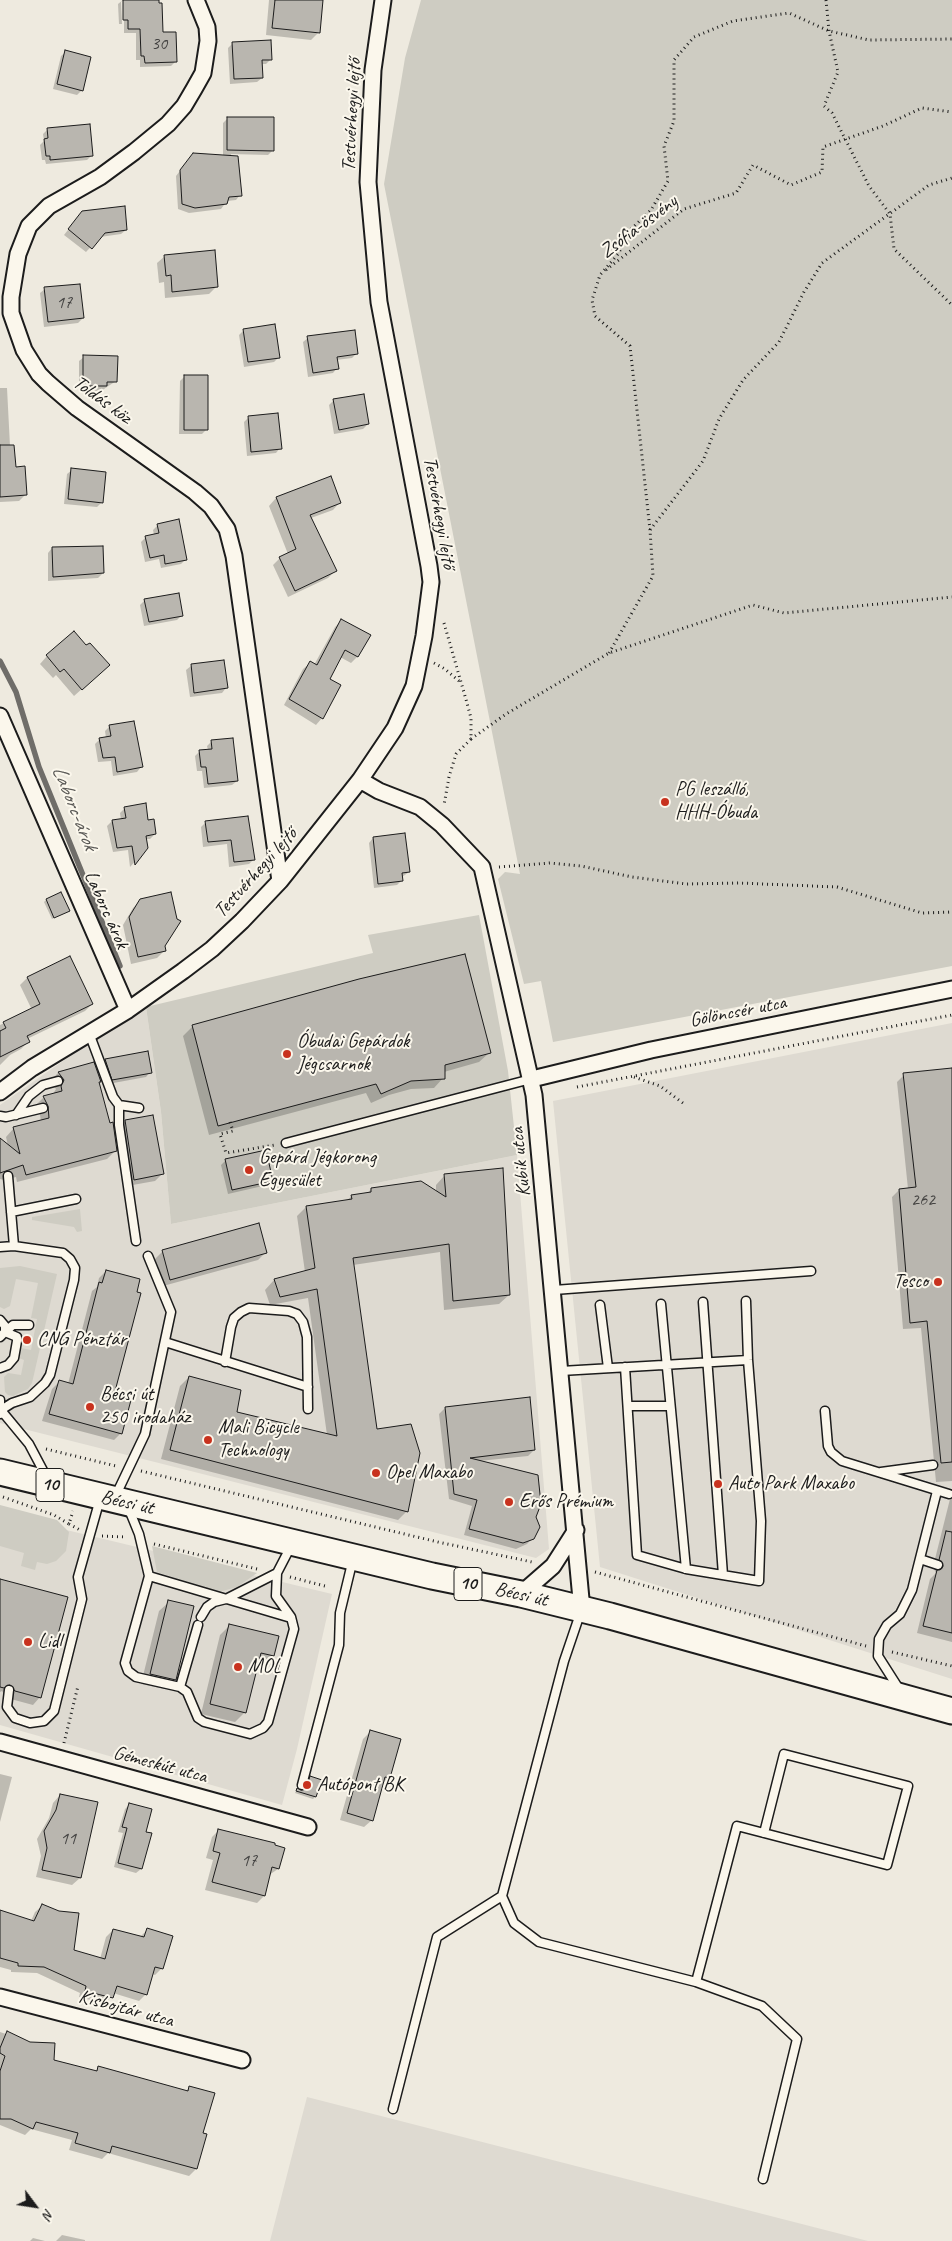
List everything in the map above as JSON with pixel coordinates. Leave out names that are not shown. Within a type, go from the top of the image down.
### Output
[{"type":"main road","name":"Bécsi út","points":[[0,1472],[354,1557],[521,1594],[952,1711]]},
{"type":"street","name":"Toldás köz","points":[[196,0],[207,27],[208,41],[203,73],[191,95],[168,124],[134,152],[100,177],[49,206],[29,226],[18,254],[11,297],[11,313],[24,350],[39,374],[57,392],[195,492],[211,506],[228,529],[234,556],[280,881]]},
{"type":"street","name":"Testvérhegyi lejtő","points":[[0,1092],[32,1068],[128,1010],[184,972],[212,949],[280,881],[360,780],[395,728],[414,686],[420,659],[430,582],[430,566],[379,302],[368,182],[373,70],[383,0]]},
{"type":"street","name":"Laborc árok","points":[[0,716],[128,1010]]},
{"type":"street","name":"Kubik utca","points":[[360,780],[379,791],[420,807],[442,824],[482,867],[532,1079],[554,1290],[582,1610]]},
{"type":"street","name":"Gölöncsér utca","points":[[532,1079],[651,1050],[952,989]]},
{"type":"street","points":[[521,1594],[553,1566],[576,1530]]},
{"type":"street","name":"Gémeskút utca","points":[[0,1742],[308,1827]]},
{"type":"street","name":"Kisbojtár utca","points":[[0,1997],[242,2060]]},
{"type":"lane","points":[[89,1033],[113,1096],[119,1105],[119,1125],[136,1241]]},
{"type":"lane","points":[[286,1143],[532,1079]]},
{"type":"lane","points":[[16,1114],[29,1096],[43,1086],[58,1081]]},
{"type":"lane","points":[[119,1105],[138,1108]]},
{"type":"lane","points":[[0,1116],[6,1117],[43,1108]]},
{"type":"lane","points":[[8,1176],[14,1246]]},
{"type":"lane","points":[[11,1212],[76,1199]]},
{"type":"lane","points":[[0,1247],[14,1246],[62,1253],[70,1259],[74,1268],[74,1280],[50,1375],[45,1383],[30,1397],[12,1403],[0,1412]]},
{"type":"lane","points":[[9,1690],[6,1707],[15,1718],[30,1723],[44,1721],[54,1711],[82,1599],[78,1578],[90,1535],[114,1500],[145,1434],[171,1312],[148,1256]]},
{"type":"lane","points":[[554,1290],[811,1270]]},
{"type":"lane","points":[[625,1368],[637,1555],[686,1568],[759,1581],[761,1521],[748,1360],[746,1301]]},
{"type":"lane","points":[[703,1302],[723,1575]]},
{"type":"lane","points":[[661,1304],[669,1406],[686,1568]]},
{"type":"lane","points":[[600,1306],[608,1368]]},
{"type":"lane","points":[[225,1362],[231,1327],[234,1318],[241,1312],[249,1308],[289,1311],[297,1314],[303,1322],[307,1337],[308,1409]]},
{"type":"lane","points":[[0,1320],[5,1326],[3,1335]]},
{"type":"lane","points":[[3,1335],[13,1325],[29,1325]]},
{"type":"lane","points":[[0,1368],[8,1365],[14,1358],[17,1341],[16,1337],[3,1335]]},
{"type":"lane","points":[[165,1342],[308,1387]]},
{"type":"lane","points":[[561,1371],[748,1360]]},
{"type":"lane","points":[[0,1400],[0,1412],[29,1444],[50,1484]]},
{"type":"lane","points":[[628,1406],[669,1406]]},
{"type":"lane","points":[[825,1411],[828,1446],[831,1452],[842,1461],[948,1494]]},
{"type":"lane","points":[[878,1473],[934,1465]]},
{"type":"lane","points":[[906,1699],[884,1668],[877,1649],[882,1632],[900,1614],[905,1606],[920,1559],[937,1491]]},
{"type":"lane","points":[[114,1500],[141,1541],[149,1576],[125,1663],[128,1671],[136,1677],[180,1687],[187,1692],[198,1718],[204,1722],[250,1734],[263,1728],[268,1722],[294,1629],[291,1618],[276,1596],[277,1574],[293,1542]]},
{"type":"lane","points":[[302,1785],[339,1645],[340,1613],[354,1557]]},
{"type":"lane","points":[[920,1559],[938,1565]]},
{"type":"lane","points":[[180,1687],[200,1621],[207,1607],[214,1602],[226,1599],[277,1574]]},
{"type":"lane","points":[[149,1576],[291,1618]]},
{"type":"lane","points":[[582,1610],[564,1661],[502,1896],[514,1923],[539,1942],[696,1982],[762,2006],[797,2039],[763,2179]]},
{"type":"lane","points":[[696,1982],[737,1826],[887,1865],[908,1786],[784,1754],[764,1833]]},
{"type":"lane","points":[[393,2109],[437,1937],[502,1896]]},
{"type":"path","points":[[826,0],[829,31],[838,72],[824,106],[832,113],[870,186],[890,214],[894,249],[952,305]]},
{"type":"path","points":[[609,653],[653,576],[650,530],[630,346],[595,316],[592,300],[600,275],[619,253],[626,234],[651,210],[668,181],[664,146],[674,121],[674,60],[694,37],[733,21],[789,13],[829,31],[869,40],[952,39]]},
{"type":"path","name":"Zsófia-ösvény","points":[[600,275],[684,209],[736,192],[753,164],[791,185],[822,172],[823,147],[883,126],[922,108],[952,112]]},
{"type":"path","points":[[650,530],[703,462],[719,419],[743,380],[779,342],[804,292],[822,263],[930,186],[952,178]]},
{"type":"path","points":[[442,824],[449,777],[456,754],[471,739],[506,714],[609,653],[752,605],[784,613],[952,597]]},
{"type":"path","points":[[441,614],[470,718],[471,739]]},
{"type":"path","points":[[420,659],[431,661],[445,668],[460,681]]},
{"type":"path","points":[[482,867],[534,866],[550,863],[581,866],[632,877],[686,884],[739,883],[836,887],[922,913],[952,912]]},
{"type":"path","points":[[571,1088],[952,1015]]},
{"type":"path","points":[[634,1077],[660,1086],[684,1102]]},
{"type":"path","points":[[230,1122],[233,1131],[220,1134],[226,1153],[286,1143]]},
{"type":"path","points":[[29,1444],[85,1460],[180,1478],[438,1542],[553,1566]]},
{"type":"path","points":[[70,1524],[90,1535],[121,1536],[325,1586]]},
{"type":"path","points":[[579,1568],[877,1649],[952,1666]]},
{"type":"path","points":[[60,1758],[78,1686]]},
{"type":"shaded area","points":[[421,0],[952,0],[952,966],[553,1042],[541,981],[524,984],[498,879],[505,872],[520,874],[384,184],[405,58]]},
{"type":"shaded area","points":[[479,915],[508,1071],[517,1155],[171,1224],[161,1112],[146,1007],[373,953],[368,935]]},
{"type":"shaded area","points":[[146,1007],[161,1112],[171,1224],[517,1155],[549,1549],[536,1558],[0,1423],[0,1105],[93,1040]]},
{"type":"shaded area","points":[[952,1023],[952,1679],[600,1567],[553,1101]]},
{"type":"shaded area","points":[[80,1209],[82,1231],[77,1232],[74,1227],[32,1220],[32,1217]]},
{"type":"shaded area","points":[[20,1266],[57,1274],[32,1383],[28,1389],[13,1396],[5,1392],[4,1377],[8,1373],[21,1375],[24,1360],[19,1358],[21,1348],[31,1350],[37,1319],[31,1318],[38,1283],[16,1279],[10,1306],[4,1309],[0,1307],[0,1268]]},
{"type":"shaded area","points":[[0,1505],[57,1520],[69,1532],[66,1551],[56,1561],[47,1564],[37,1562],[35,1570],[21,1566],[24,1553],[0,1546]]},
{"type":"shaded area","points":[[0,1514],[332,1594],[297,1749],[282,1805],[0,1725]]},
{"type":"shaded area","points":[[152,1546],[257,1573],[237,1587],[219,1592],[157,1572]]},
{"type":"shaded area","points":[[307,2097],[868,2241],[270,2241]]},
{"type":"building","points":[[123,0],[159,0],[159,3],[162,3],[163,32],[176,32],[177,62],[145,63],[144,56],[141,56],[140,29],[128,29],[128,20],[123,20]]},
{"type":"building","points":[[275,0],[323,0],[320,33],[272,28]]},
{"type":"building","points":[[271,40],[272,60],[262,60],[263,78],[234,79],[232,42]]},
{"type":"building","points":[[65,50],[91,57],[83,91],[57,84]]},
{"type":"building","points":[[227,117],[274,117],[274,151],[227,150]]},
{"type":"building","points":[[90,124],[93,156],[50,160],[50,156],[46,156],[44,139],[48,138],[47,128]]},
{"type":"building","points":[[193,153],[238,156],[242,196],[229,197],[227,204],[195,208],[182,204],[180,170]]},
{"type":"building","points":[[125,206],[127,230],[105,233],[92,249],[68,229],[82,211]]},
{"type":"building","points":[[215,250],[218,287],[172,292],[171,275],[166,276],[164,255]]},
{"type":"building","points":[[80,284],[84,318],[48,322],[44,287]]},
{"type":"building","points":[[275,324],[280,358],[248,362],[243,329]]},
{"type":"building","points":[[355,330],[358,354],[337,357],[339,369],[313,373],[307,336]]},
{"type":"building","points":[[83,355],[118,356],[117,382],[107,382],[107,386],[83,386]]},
{"type":"building","points":[[184,375],[208,375],[208,430],[184,430]]},
{"type":"building","points":[[364,394],[369,424],[339,430],[333,399]]},
{"type":"building","points":[[278,413],[282,449],[251,452],[248,416]]},
{"type":"building","points":[[0,445],[14,445],[16,467],[25,466],[27,495],[0,497]]},
{"type":"building","points":[[71,468],[106,472],[103,503],[68,499]]},
{"type":"building","points":[[331,476],[341,503],[310,515],[337,571],[295,591],[279,557],[296,549],[276,497]]},
{"type":"building","points":[[179,519],[187,560],[165,564],[164,555],[150,558],[145,536],[159,533],[157,524]]},
{"type":"building","points":[[103,546],[104,573],[53,577],[52,547]]},
{"type":"building","points":[[179,593],[183,616],[149,622],[144,599]]},
{"type":"building","points":[[341,619],[371,635],[358,657],[345,650],[330,679],[341,685],[323,719],[289,699],[310,661],[317,665]]},
{"type":"building","points":[[74,631],[86,645],[90,643],[110,665],[82,690],[64,669],[60,672],[46,655]]},
{"type":"building","points":[[224,660],[228,688],[194,693],[191,664]]},
{"type":"building","points":[[134,721],[143,767],[117,772],[115,757],[103,758],[99,738],[111,736],[109,725]]},
{"type":"building","points":[[233,738],[238,781],[208,784],[206,767],[201,767],[199,750],[212,749],[211,740]]},
{"type":"building","points":[[146,803],[148,820],[154,819],[156,834],[146,836],[148,848],[135,865],[132,846],[117,848],[112,820],[126,818],[124,807]]},
{"type":"building","points":[[248,816],[255,860],[234,862],[231,840],[208,842],[205,821]]},
{"type":"building","points":[[405,833],[410,872],[402,873],[403,881],[378,884],[373,837]]},
{"type":"building","points":[[61,892],[70,911],[54,918],[46,899]]},
{"type":"building","points":[[171,892],[177,919],[181,921],[165,946],[166,951],[138,957],[129,917],[140,899]]},
{"type":"building","points":[[465,954],[491,1053],[445,1065],[445,1079],[411,1081],[381,1094],[376,1084],[218,1126],[192,1025],[359,979]]},
{"type":"building","points":[[70,956],[93,1004],[27,1036],[30,1042],[0,1057],[0,1031],[6,1028],[3,1022],[40,1004],[27,977]]},
{"type":"building","points":[[148,1051],[152,1073],[112,1080],[105,1059]]},
{"type":"building","points":[[94,1062],[101,1082],[99,1082],[110,1123],[113,1122],[117,1151],[26,1175],[23,1165],[0,1173],[0,1138],[20,1154],[13,1127],[49,1118],[48,1106],[43,1096],[62,1091],[61,1086],[64,1080],[58,1072]]},
{"type":"building","name":"Tesco","points":[[952,1068],[952,1462],[941,1463],[927,1321],[910,1323],[899,1189],[916,1187],[903,1073]]},
{"type":"building","points":[[153,1115],[164,1174],[134,1180],[125,1120]]},
{"type":"building","name":"Gepárd Jégkorong Egyesület","points":[[266,1150],[273,1181],[232,1190],[225,1159]]},
{"type":"building","points":[[503,1168],[510,1295],[453,1301],[449,1244],[353,1258],[377,1429],[411,1424],[420,1453],[408,1512],[170,1450],[189,1376],[241,1390],[237,1412],[337,1436],[317,1289],[280,1297],[274,1279],[315,1268],[306,1206],[352,1199],[351,1195],[371,1192],[371,1188],[421,1181],[446,1197],[444,1174]]},
{"type":"building","points":[[259,1223],[267,1253],[170,1280],[162,1250]]},
{"type":"building","points":[[106,1270],[140,1279],[137,1292],[141,1293],[114,1395],[131,1400],[122,1434],[49,1414],[59,1380],[73,1384],[99,1282],[102,1283]]},
{"type":"building","points":[[530,1397],[535,1450],[470,1458],[538,1475],[541,1504],[536,1517],[540,1527],[534,1539],[523,1543],[469,1529],[477,1500],[454,1494],[445,1407]]},
{"type":"building","points":[[946,1531],[952,1532],[952,1633],[923,1626],[937,1570],[943,1566],[939,1560]]},
{"type":"building","name":"Lidl","points":[[0,1579],[68,1597],[41,1698],[15,1691],[10,1685],[4,1688],[0,1687]]},
{"type":"building","points":[[168,1600],[194,1606],[176,1680],[150,1674]]},
{"type":"building","points":[[229,1624],[279,1636],[274,1656],[261,1653],[246,1713],[210,1704]]},
{"type":"building","points":[[370,1730],[401,1739],[390,1778],[385,1777],[373,1821],[347,1813]]},
{"type":"building","points":[[310,1776],[322,1780],[316,1797],[296,1791],[297,1788],[301,1790],[306,1789]]},
{"type":"building","points":[[60,1794],[98,1802],[81,1878],[42,1870],[47,1848],[44,1831],[56,1810]]},
{"type":"building","points":[[129,1803],[152,1809],[146,1832],[152,1833],[142,1869],[118,1863],[127,1828],[122,1827]]},
{"type":"building","points":[[218,1829],[275,1843],[275,1845],[285,1848],[279,1869],[272,1867],[265,1896],[212,1882],[220,1853],[213,1851]]},
{"type":"building","points":[[42,1904],[59,1911],[79,1913],[74,1950],[105,1959],[113,1929],[144,1937],[147,1928],[173,1936],[163,1969],[155,1967],[147,1995],[117,1986],[113,1998],[85,1991],[86,1986],[44,1967],[18,1966],[18,1963],[0,1958],[0,1910],[34,1921]]},
{"type":"building","points":[[7,2031],[30,2042],[55,2043],[54,2060],[97,2071],[98,2066],[188,2091],[189,2086],[215,2093],[203,2133],[207,2134],[197,2169],[112,2146],[110,2153],[75,2143],[78,2133],[36,2122],[33,2129],[11,2119],[0,2119],[0,2071],[5,2056],[0,2053],[0,2048]]},
{"type":"waterway","name":"Laborc-árok","points":[[0,661],[16,692],[39,767],[120,966]]},
{"type":"place","name":"PG leszálló, HHH-Óbuda","points":[[665,802]]},
{"type":"place","name":"Óbudai Gepárdok Jégcsarnok","points":[[287,1054]]},
{"type":"place","name":"Gepárd Jégkorong Egyesület","points":[[249,1170]]},
{"type":"place","name":"Tesco","points":[[938,1282]]},
{"type":"place","name":"CNG Pénztár","points":[[27,1340]]},
{"type":"place","name":"Bécsi út 250 irodaház","points":[[90,1407]]},
{"type":"place","name":"Mali Bicycle Technology","points":[[208,1440]]},
{"type":"place","name":"Opel Maxabo","points":[[376,1473]]},
{"type":"place","name":"Auto Park Maxabo","points":[[718,1484]]},
{"type":"place","name":"Erős Prémium","points":[[509,1502]]},
{"type":"place","name":"Lidl","points":[[28,1642]]},
{"type":"place","name":"MOL","points":[[238,1667]]},
{"type":"place","name":"Autópont BK","points":[[307,1785]]}]
